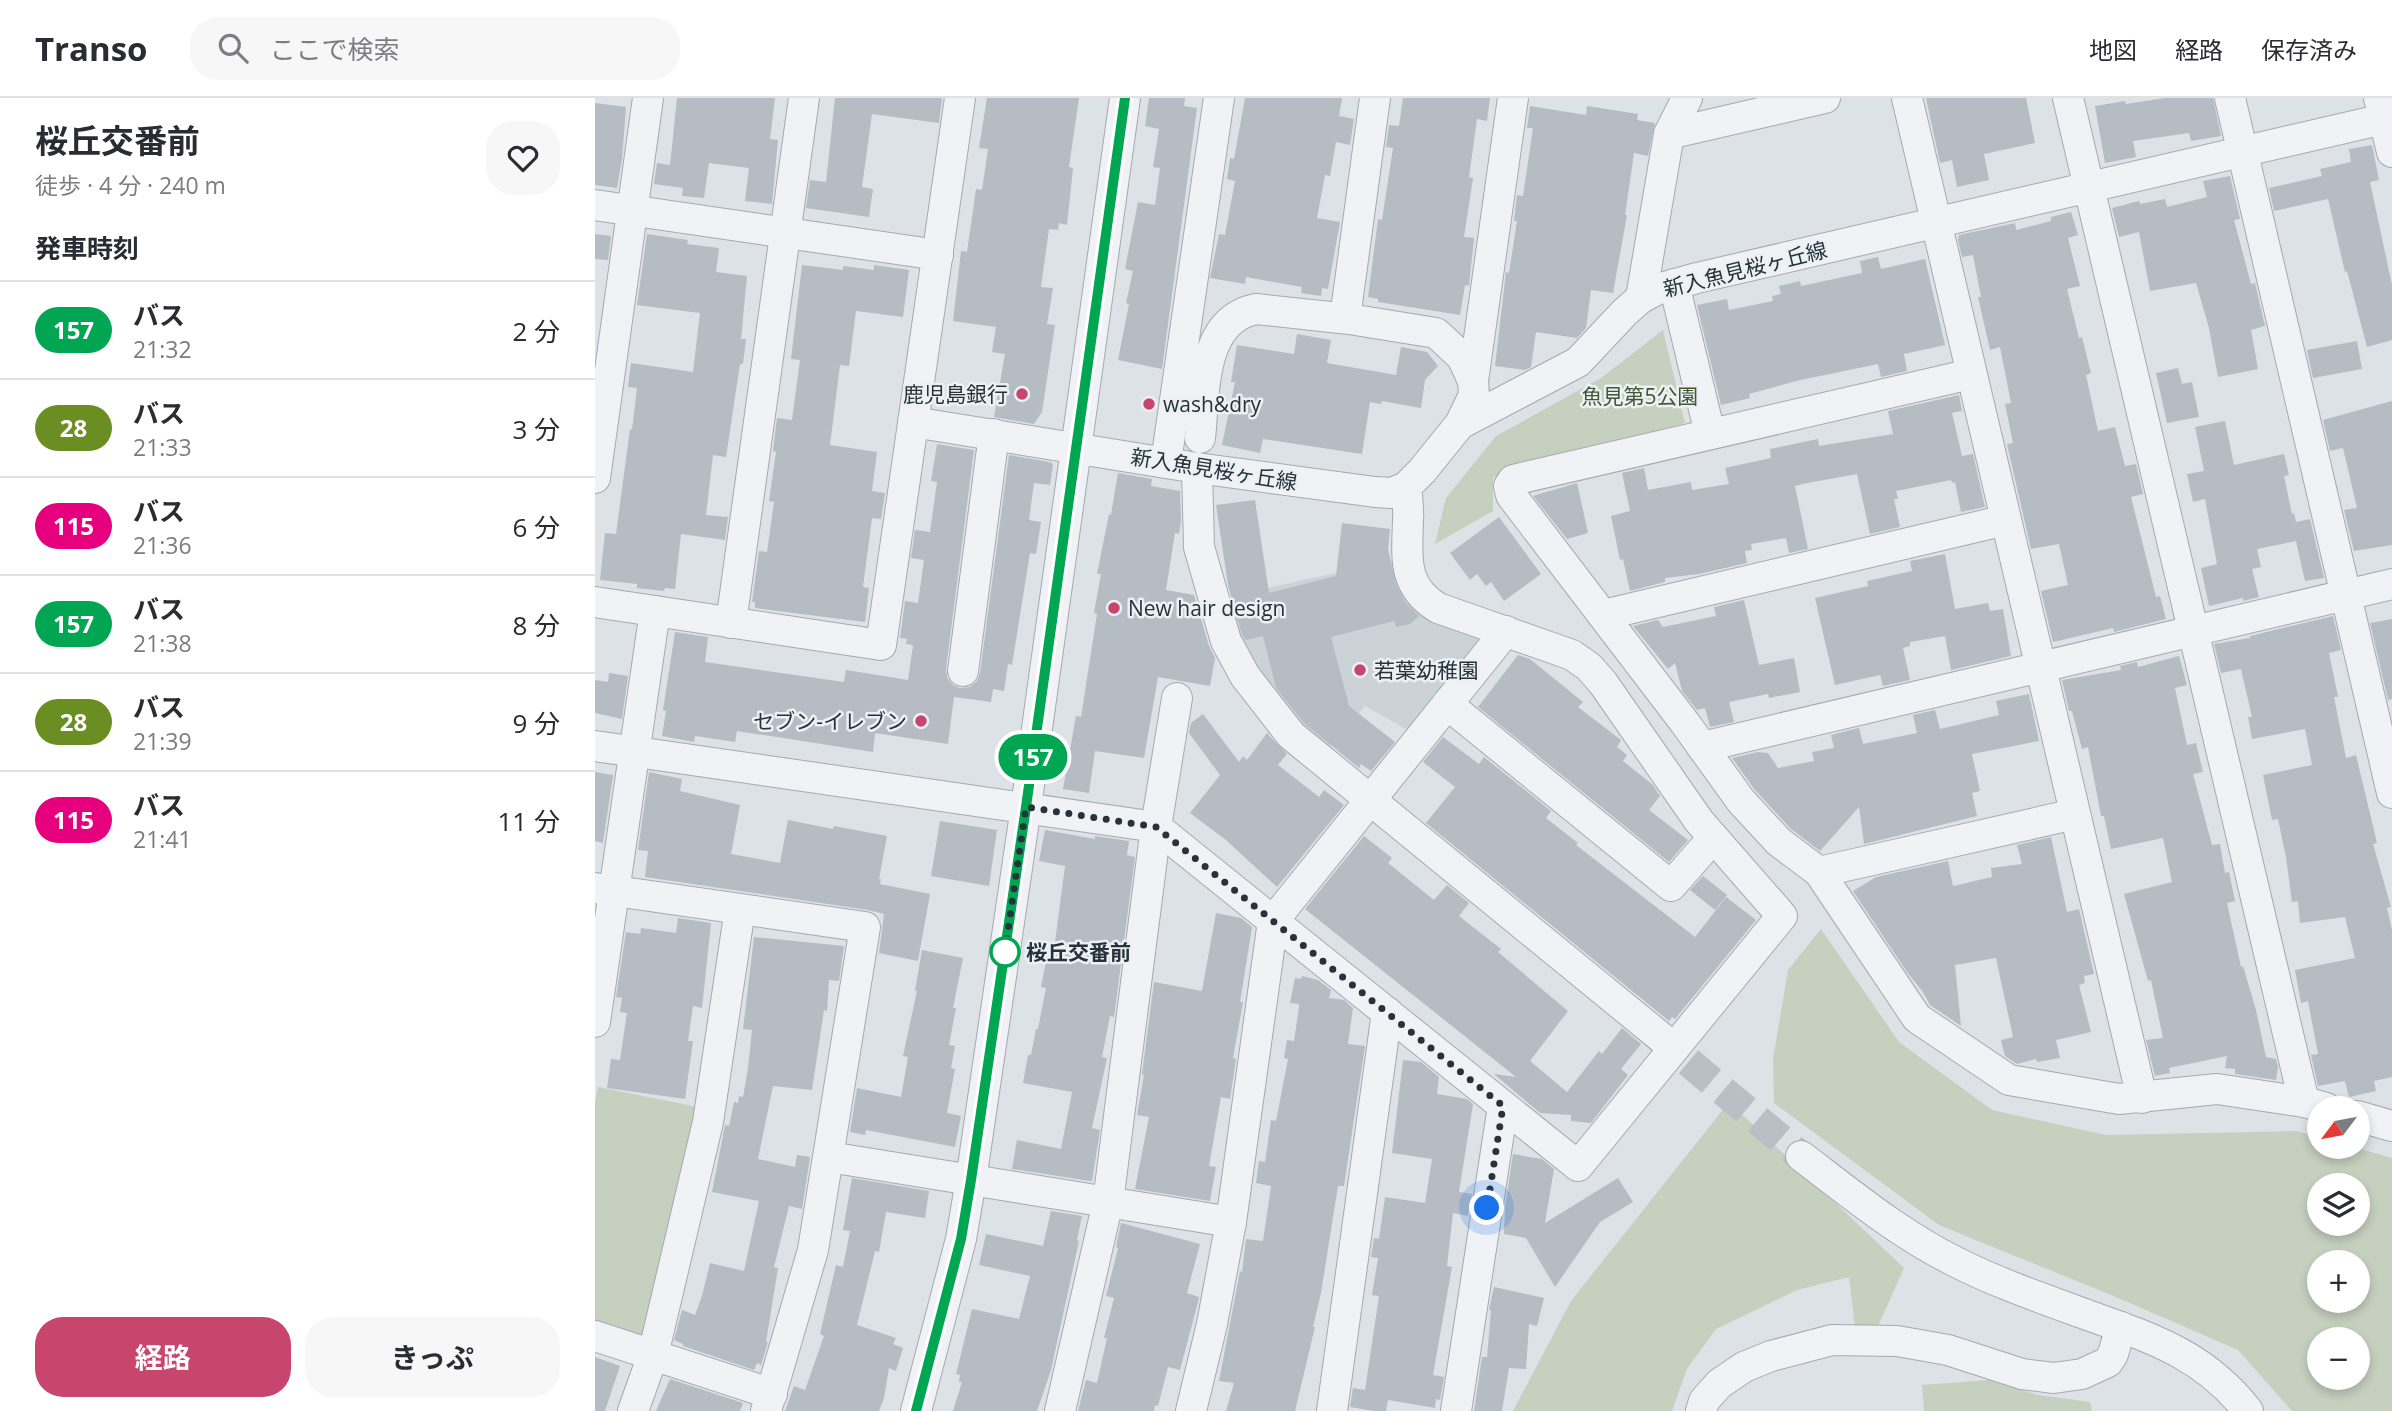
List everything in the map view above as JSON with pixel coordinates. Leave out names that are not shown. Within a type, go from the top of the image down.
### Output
[{"type":"street","points":[[595,478],[648,98]]},
{"type":"street","points":[[731,623],[804,98]]},
{"type":"street","points":[[595,602],[881,645],[960,98]]},
{"type":"street","points":[[916,1411],[961,1239],[971,1180],[1125,98]]},
{"type":"street","points":[[1166,462],[1219,98]]},
{"type":"street","points":[[1345,318],[1375,98]]},
{"type":"street","points":[[1460,424],[1474,395],[1473,381],[1513,98]]},
{"type":"street","points":[[1641,298],[1669,134],[1687,98]]},
{"type":"street","points":[[1669,134],[1825,98]]},
{"type":"street","points":[[1907,98],[2142,1098]]},
{"type":"street","points":[[2068,98],[2193,631],[2313,1096]]},
{"type":"street","points":[[2230,98],[2392,793]]},
{"type":"street","points":[[2385,111],[2392,152]]},
{"type":"street","name":"新入魚見桜ヶ丘線","points":[[913,422],[1197,468],[1385,494],[1406,487],[1460,424],[1578,362],[1641,298],[1674,284],[2243,153],[2385,111]]},
{"type":"street","points":[[595,205],[938,255]]},
{"type":"street","points":[[1674,284],[1710,434]]},
{"type":"street","points":[[1200,438],[1210,356],[1215,339],[1226,325],[1244,311],[1256,309],[1345,318],[1436,333],[1462,357],[1473,381]]},
{"type":"street","points":[[1971,373],[1513,480],[1509,486],[1511,495],[1741,801],[1779,842],[1819,872],[1917,1018],[2009,1080],[2119,1099],[2217,1089],[2307,1104]]},
{"type":"street","points":[[963,671],[994,434]]},
{"type":"street","points":[[1197,468],[1199,547],[1226,641],[1245,676],[1291,735],[1674,1048]]},
{"type":"street","points":[[595,746],[1156,827],[1578,1166],[1782,916],[1699,821],[1589,667],[1572,655],[1438,608],[1426,601],[1412,578],[1406,553],[1409,517],[1406,487]]},
{"type":"street","points":[[1603,615],[2006,520]]},
{"type":"street","points":[[1702,747],[2392,584]]},
{"type":"street","points":[[595,1021],[605,890],[635,752],[655,611]]},
{"type":"street","points":[[1191,1411],[1212,1324],[1231,1222],[1273,921],[1506,631]]},
{"type":"street","points":[[1060,1411],[1108,1202],[1156,827],[1177,698]]},
{"type":"street","points":[[1447,704],[1671,886],[1713,838]]},
{"type":"street","points":[[1819,872],[2075,814]]},
{"type":"street","points":[[595,1336],[653,1355],[769,1403],[813,1250],[865,927],[605,890]]},
{"type":"street","points":[[633,1411],[653,1355],[708,1122],[740,909]]},
{"type":"street","points":[[1332,1411],[1387,1012]]},
{"type":"street","points":[[1456,1411],[1503,1106]]},
{"type":"street","points":[[2370,1120],[2392,1126]]},
{"type":"street","points":[[1801,1156],[1901,1230],[1933,1250],[2014,1289],[2155,1339],[2182,1352],[2219,1378],[2248,1411]]},
{"type":"street","points":[[829,1157],[1231,1222]]},
{"type":"street","points":[[1701,1411],[1704,1401],[1719,1384],[1744,1367],[1771,1356],[1832,1340],[1897,1341],[1948,1350],[2022,1374],[2054,1378],[2082,1374],[2108,1362],[2122,1327]]},
{"type":"shaded area","name":"若葉幼稚園","points":[[1395,560],[1476,632],[1480,648],[1411,732],[1365,706],[1328,749],[1295,720],[1270,691],[1245,649],[1223,598]]},
{"type":"green space","name":"魚見第5公園","points":[[1663,330],[1685,423],[1493,477],[1493,511],[1435,544],[1446,498],[1496,436],[1601,378]]},
{"type":"green space","points":[[1821,929],[1899,1042],[1992,1110],[2106,1135],[2297,1131],[2307,1134],[2307,1159],[2370,1159],[2370,1152],[2392,1158],[2392,1411],[2292,1411],[2238,1350],[1939,1225],[1774,1103],[1773,1059],[1788,970]]},
{"type":"green space","points":[[598,1087],[698,1107],[648,1328],[639,1335],[595,1322],[595,1102]]},
{"type":"green space","points":[[1729,1102],[1904,1268],[1875,1333],[1856,1336],[1849,1277],[1797,1290],[1716,1329],[1687,1369],[1672,1411],[1513,1411],[1571,1301]]},
{"type":"green space","points":[[1989,1380],[2038,1395],[2090,1402],[2092,1411],[1924,1411],[1922,1385]]},
{"type":"building","points":[[677,98],[775,98],[770,139],[778,140],[772,204],[745,201],[749,168],[709,163],[704,198],[682,196],[683,188],[654,184],[657,163],[670,165]]},
{"type":"building","points":[[835,98],[942,98],[939,123],[872,114],[862,187],[873,189],[869,217],[806,208],[810,180],[826,182]]},
{"type":"building","points":[[987,98],[1079,98],[1069,167],[1073,168],[1067,225],[1059,223],[1058,230],[1049,229],[1041,287],[1053,288],[1047,324],[1055,325],[1042,412],[1034,424],[994,417],[1005,354],[992,352],[996,327],[953,321],[961,251],[967,252],[976,189],[982,190],[988,149],[979,148]]},
{"type":"building","points":[[1149,98],[1185,98],[1184,106],[1197,108],[1162,369],[1118,360],[1133,271],[1125,269],[1138,202],[1155,205],[1160,168],[1153,167],[1159,129],[1145,126]]},
{"type":"building","points":[[1245,98],[1342,98],[1339,116],[1354,119],[1350,145],[1336,142],[1330,176],[1325,175],[1317,218],[1340,222],[1328,289],[1322,288],[1321,296],[1301,293],[1302,287],[1246,277],[1245,284],[1210,278],[1219,234],[1225,235],[1235,181],[1227,179],[1230,158],[1234,159]]},
{"type":"building","points":[[1403,98],[1490,98],[1487,121],[1477,119],[1469,177],[1473,178],[1464,237],[1474,238],[1469,286],[1465,285],[1460,315],[1378,302],[1378,299],[1368,297],[1378,219],[1382,220],[1393,148],[1386,147],[1389,125],[1399,126]]},
{"type":"building","points":[[1926,98],[2026,98],[2035,143],[1984,154],[1989,180],[1957,187],[1952,160],[1940,163]]},
{"type":"building","points":[[2165,98],[2213,98],[2221,136],[2191,141],[2189,133],[2133,141],[2136,157],[2105,163],[2095,106]]},
{"type":"building","points":[[595,103],[626,107],[617,188],[595,185]]},
{"type":"building","points":[[1530,106],[1586,115],[1587,106],[1638,114],[1637,120],[1655,123],[1648,156],[1634,153],[1627,215],[1613,293],[1591,290],[1586,328],[1577,338],[1536,332],[1531,367],[1525,370],[1495,366],[1506,272],[1509,273],[1517,221],[1514,221],[1517,195],[1523,196],[1533,128],[1527,128]]},
{"type":"building","points":[[2372,145],[2379,180],[2370,182],[2392,285],[2392,340],[2367,347],[2347,271],[2345,272],[2328,199],[2274,211],[2269,188],[2322,176],[2320,169],[2351,162],[2349,149]]},
{"type":"building","points":[[2230,176],[2240,219],[2234,220],[2251,284],[2255,283],[2265,326],[2251,330],[2258,369],[2218,377],[2209,328],[2196,283],[2150,291],[2139,232],[2119,237],[2112,208],[2139,201],[2140,204],[2165,199],[2167,207],[2207,197],[2203,181]]},
{"type":"building","points":[[2071,212],[2078,235],[2068,238],[2080,286],[2067,289],[2091,373],[2086,375],[2098,431],[2115,427],[2125,466],[2136,464],[2143,494],[2131,497],[2156,597],[2160,596],[2166,619],[2114,632],[2113,628],[2053,642],[2041,591],[2068,585],[2059,544],[2031,549],[2007,444],[2013,443],[2005,404],[2011,403],[2000,347],[1990,350],[1978,297],[1981,297],[1973,255],[1962,257],[1958,240],[1959,235],[2015,223],[2016,230],[2051,221],[2051,217]]},
{"type":"building","points":[[595,234],[611,236],[608,260],[595,259]]},
{"type":"building","points":[[647,234],[688,240],[687,244],[719,248],[716,272],[747,276],[741,339],[746,339],[743,364],[740,364],[726,457],[713,455],[706,515],[728,517],[725,540],[681,534],[675,589],[665,588],[664,591],[637,588],[637,584],[600,580],[605,533],[616,534],[630,429],[632,430],[637,388],[628,387],[631,363],[693,372],[700,313],[637,305]]},
{"type":"building","points":[[1878,257],[1881,269],[1925,259],[1945,345],[1904,354],[1907,371],[1881,377],[1878,364],[1796,381],[1749,394],[1750,398],[1721,405],[1697,305],[1727,299],[1729,310],[1773,301],[1772,296],[1781,294],[1779,286],[1800,281],[1801,286],[1862,273],[1860,261]]},
{"type":"building","points":[[802,265],[843,270],[843,266],[874,270],[874,265],[909,270],[903,317],[856,311],[849,366],[840,365],[830,445],[877,452],[872,491],[885,493],[881,519],[872,518],[863,587],[869,588],[865,622],[755,608],[755,602],[752,602],[759,551],[767,552],[774,502],[769,501],[776,452],[773,451],[777,418],[792,420],[800,360],[791,359]]},
{"type":"building","points":[[1297,334],[1331,340],[1327,363],[1396,375],[1401,347],[1427,352],[1438,366],[1425,380],[1421,408],[1382,401],[1381,404],[1370,402],[1362,454],[1263,439],[1260,453],[1222,445],[1235,382],[1231,382],[1237,345],[1294,354]]},
{"type":"building","points":[[2357,341],[2362,369],[2313,378],[2307,350]]},
{"type":"building","points":[[2178,368],[2182,384],[2192,382],[2199,417],[2167,423],[2156,373]]},
{"type":"building","points":[[1959,395],[1962,411],[1952,413],[1962,456],[1973,454],[1985,507],[1961,512],[1955,482],[1952,483],[1951,480],[1896,491],[1898,499],[1894,499],[1900,527],[1870,534],[1857,474],[1802,484],[1795,486],[1808,549],[1789,553],[1786,538],[1751,544],[1752,550],[1745,551],[1747,563],[1699,574],[1665,578],[1665,582],[1630,591],[1611,516],[1630,511],[1622,473],[1644,468],[1648,490],[1691,482],[1692,490],[1729,484],[1725,468],[1771,458],[1770,449],[1818,439],[1819,446],[1893,434],[1888,411]]},
{"type":"building","points":[[2392,401],[2392,545],[2354,551],[2344,510],[2357,508],[2343,448],[2330,451],[2323,420]]},
{"type":"building","points":[[2225,421],[2234,465],[2284,454],[2289,475],[2284,476],[2292,514],[2294,513],[2296,522],[2310,519],[2324,578],[2305,581],[2296,541],[2257,549],[2261,567],[2252,569],[2259,597],[2209,606],[2201,568],[2217,564],[2205,499],[2193,502],[2187,474],[2204,471],[2195,427]]},
{"type":"building","points":[[937,444],[974,450],[946,669],[947,678],[960,688],[970,687],[977,681],[980,673],[1009,455],[1053,464],[1050,485],[1034,483],[1029,520],[1041,522],[1036,554],[1030,553],[1012,665],[1008,664],[1004,691],[993,689],[991,702],[954,697],[948,744],[875,733],[873,752],[737,731],[735,742],[695,736],[694,742],[662,736],[666,711],[663,710],[675,632],[708,637],[705,662],[844,682],[846,670],[908,680],[913,645],[906,644],[907,639],[900,638],[905,601],[918,603],[924,560],[911,558],[915,530],[930,532],[937,482],[931,481]]},
{"type":"building","points":[[1118,473],[1152,479],[1151,486],[1180,491],[1181,520],[1179,534],[1175,533],[1166,590],[1194,595],[1215,658],[1210,686],[1158,677],[1144,758],[1095,751],[1089,793],[1063,789],[1076,716],[1081,717],[1097,614],[1094,613],[1101,574],[1097,574]]},
{"type":"building","points":[[1577,483],[1588,533],[1567,539],[1533,496]]},
{"type":"building","points":[[1255,500],[1269,593],[1336,576],[1342,523],[1390,529],[1388,549],[1396,585],[1405,602],[1419,616],[1410,624],[1396,627],[1394,621],[1331,637],[1349,706],[1395,742],[1371,771],[1361,764],[1359,768],[1304,723],[1276,688],[1263,636],[1246,640],[1242,634],[1228,585],[1216,505]]},
{"type":"building","points":[[1499,517],[1541,574],[1504,601],[1491,582],[1486,586],[1477,574],[1470,580],[1450,553]]},
{"type":"building","points":[[1945,554],[1955,609],[1988,603],[1990,611],[2003,609],[2011,656],[1951,670],[1945,636],[1910,642],[1910,646],[1903,648],[1910,680],[1883,686],[1880,675],[1835,685],[1815,598],[1868,586],[1867,581],[1912,571],[1910,561]]},
{"type":"building","points":[[1744,600],[1759,665],[1794,658],[1800,692],[1769,698],[1768,694],[1729,702],[1734,722],[1710,727],[1705,708],[1697,710],[1682,691],[1675,663],[1668,669],[1633,626],[1658,620],[1663,627],[1716,616],[1714,607]]},
{"type":"building","points":[[2333,616],[2341,650],[2329,653],[2346,758],[2356,755],[2377,843],[2373,844],[2391,907],[2387,908],[2392,930],[2392,1077],[2374,1081],[2376,1091],[2349,1096],[2345,1081],[2318,1086],[2311,1055],[2318,1054],[2308,1001],[2301,1003],[2295,970],[2355,958],[2345,917],[2300,923],[2298,901],[2292,902],[2278,819],[2272,820],[2263,775],[2312,765],[2305,729],[2252,739],[2248,717],[2252,717],[2241,669],[2221,673],[2214,644]]},
{"type":"building","points":[[2392,619],[2392,699],[2388,700],[2370,623]]},
{"type":"building","points":[[1518,655],[1530,659],[1583,702],[1578,707],[1621,740],[1617,747],[1627,755],[1623,761],[1653,785],[1660,796],[1649,810],[1688,840],[1669,862],[1478,707]]},
{"type":"building","points":[[2179,656],[2187,685],[2175,688],[2187,745],[2196,743],[2203,772],[2193,774],[2212,845],[2220,844],[2225,873],[2229,872],[2235,901],[2227,903],[2241,967],[2243,966],[2256,1010],[2266,1057],[2276,1059],[2276,1080],[2235,1074],[2235,1069],[2225,1068],[2227,1056],[2169,1068],[2170,1073],[2155,1076],[2146,1040],[2163,1038],[2151,980],[2148,981],[2124,894],[2172,882],[2163,838],[2111,849],[2104,816],[2101,816],[2088,747],[2082,749],[2072,711],[2069,711],[2062,680],[2121,670],[2120,666],[2137,662],[2138,667]]},
{"type":"building","points":[[609,673],[628,676],[622,719],[595,713],[595,680],[608,682]]},
{"type":"building","points":[[2029,694],[2039,741],[1972,754],[1980,791],[1972,793],[1977,816],[1864,844],[1859,807],[1820,851],[1791,829],[1755,790],[1732,758],[1758,752],[1768,753],[1778,768],[1814,761],[1812,752],[1834,748],[1831,735],[1859,728],[1863,744],[1917,733],[1913,715],[1935,710],[1940,729],[1999,715],[1996,701]]},
{"type":"building","points":[[1203,714],[1239,762],[1243,756],[1247,760],[1267,733],[1287,754],[1278,765],[1319,797],[1324,790],[1344,805],[1277,887],[1226,840],[1190,813],[1220,775],[1189,733],[1191,723]]},
{"type":"building","points":[[1443,737],[1479,764],[1484,757],[1551,811],[1546,818],[1578,843],[1576,845],[1695,937],[1726,897],[1756,920],[1675,1019],[1672,1017],[1669,1021],[1426,823],[1455,787],[1423,762]]},
{"type":"building","points":[[595,772],[613,775],[603,843],[595,841]]},
{"type":"building","points":[[649,772],[682,779],[680,791],[740,805],[731,854],[780,863],[788,820],[887,836],[880,884],[930,894],[918,961],[879,953],[884,914],[645,877],[648,851],[638,850]]},
{"type":"building","points":[[940,821],[997,830],[989,886],[931,876]]},
{"type":"building","points":[[1045,830],[1095,839],[1095,836],[1129,841],[1127,855],[1135,857],[1114,1017],[1110,1016],[1102,1057],[1107,1058],[1092,1128],[1100,1130],[1092,1181],[1012,1169],[1017,1140],[1061,1149],[1072,1092],[1023,1083],[1046,988],[1041,987],[1047,956],[1053,957],[1065,866],[1039,861]]},
{"type":"building","points":[[1364,836],[1392,858],[1388,863],[1434,900],[1447,885],[1469,903],[1459,916],[1501,949],[1498,952],[1568,1011],[1530,1061],[1567,1092],[1599,1051],[1602,1054],[1622,1028],[1641,1044],[1621,1069],[1628,1075],[1591,1123],[1571,1121],[1571,1115],[1540,1113],[1494,1074],[1516,1077],[1305,909]]},
{"type":"building","points":[[2051,837],[2067,912],[2079,909],[2094,974],[2084,976],[2085,983],[2079,985],[2091,1032],[2056,1040],[2060,1058],[2037,1062],[2036,1059],[2017,1064],[2005,1056],[2001,1040],[2013,1037],[1996,958],[1955,965],[1961,1026],[1930,1005],[1853,891],[1876,877],[1948,861],[1953,886],[1992,877],[1991,868],[2022,864],[2017,845]]},
{"type":"building","points":[[1703,876],[1727,895],[1715,910],[1690,890]]},
{"type":"building","points":[[1216,913],[1241,918],[1252,927],[1240,1002],[1243,1002],[1233,1058],[1236,1059],[1230,1099],[1221,1097],[1209,1166],[1216,1167],[1210,1201],[1135,1189],[1149,1117],[1137,1115],[1154,982],[1202,991]]},
{"type":"building","points":[[678,918],[711,923],[702,1008],[693,1006],[688,1041],[693,1041],[685,1099],[607,1088],[611,1059],[620,1060],[627,1013],[620,1012],[622,998],[616,997],[626,932],[640,934],[641,928],[676,933]]},
{"type":"building","points":[[754,937],[844,946],[839,981],[829,980],[827,1011],[824,1010],[812,1090],[773,1086],[758,1159],[795,1167],[797,1155],[810,1157],[802,1209],[789,1206],[774,1267],[778,1268],[768,1342],[761,1365],[757,1363],[754,1370],[683,1346],[674,1340],[682,1310],[695,1315],[710,1263],[744,1271],[759,1201],[712,1192],[725,1125],[729,1126],[734,1102],[738,1103],[739,1096],[743,1097],[748,1068],[752,1030],[743,1029]]},
{"type":"building","points":[[922,950],[963,958],[949,1045],[955,1046],[951,1068],[955,1069],[947,1113],[961,1116],[955,1147],[866,1130],[865,1135],[850,1132],[857,1088],[901,1097],[908,1057],[903,1056],[917,991],[915,990]]},
{"type":"building","points":[[1302,976],[1318,980],[1331,990],[1329,998],[1344,1000],[1353,1008],[1348,1044],[1365,1046],[1344,1186],[1338,1186],[1315,1327],[1295,1411],[1226,1411],[1234,1383],[1219,1381],[1240,1271],[1242,1272],[1246,1239],[1263,1241],[1271,1186],[1256,1183],[1259,1161],[1265,1162],[1271,1120],[1276,1121],[1288,1059],[1284,1058],[1287,1040],[1294,1041],[1299,1007],[1299,1004],[1290,1003],[1295,978],[1301,979]]},
{"type":"building","points":[[1403,1060],[1421,1062],[1439,1077],[1437,1094],[1467,1099],[1473,1104],[1459,1192],[1472,1194],[1468,1216],[1453,1213],[1447,1266],[1452,1267],[1433,1375],[1444,1377],[1440,1400],[1436,1399],[1435,1408],[1388,1400],[1386,1411],[1374,1411],[1350,1407],[1353,1388],[1365,1390],[1379,1296],[1372,1295],[1378,1258],[1371,1257],[1374,1238],[1379,1239],[1385,1197],[1425,1203],[1432,1159],[1392,1153]]},
{"type":"building","points":[[1513,1154],[1542,1159],[1554,1169],[1545,1223],[1618,1178],[1633,1202],[1600,1222],[1555,1287],[1526,1238],[1504,1234]]},
{"type":"building","points":[[852,1178],[929,1191],[925,1218],[886,1212],[879,1252],[875,1251],[857,1325],[896,1338],[893,1344],[903,1348],[896,1371],[889,1368],[879,1411],[785,1411],[794,1386],[805,1390],[824,1336],[820,1334],[836,1265],[843,1267],[850,1231],[843,1230]]},
{"type":"building","points":[[1051,1211],[1082,1216],[1051,1370],[1037,1411],[953,1411],[962,1382],[959,1382],[960,1375],[956,1374],[972,1309],[1019,1319],[1030,1276],[979,1265],[986,1234],[1043,1246]]},
{"type":"building","points":[[1121,1223],[1200,1244],[1187,1293],[1199,1297],[1198,1302],[1180,1370],[1168,1367],[1158,1406],[1155,1405],[1154,1411],[1078,1411],[1086,1380],[1097,1383],[1114,1298],[1106,1296]]},
{"type":"building","points":[[1494,1287],[1544,1298],[1537,1326],[1529,1324],[1526,1369],[1509,1368],[1502,1411],[1474,1411],[1482,1357],[1487,1357],[1489,1310]]},
{"type":"building","points":[[595,1357],[620,1366],[605,1411],[595,1411]]},
{"type":"building","points":[[670,1379],[743,1403],[740,1411],[656,1411]]},
{"type":"tunnel","points":[[1654,1033],[1801,1156]]},
{"type":"bus line","name":"157","points":[[916,1411],[961,1239],[971,1180],[1125,98]]},
{"type":"place","name":"鹿児島銀行","points":[[1022,394]]},
{"type":"place","name":"wash&dry","points":[[1149,404]]},
{"type":"place","name":"New hair design","points":[[1114,608]]},
{"type":"place","name":"若葉幼稚園","points":[[1360,670]]},
{"type":"place","name":"セブン-イレブン","points":[[921,721]]},
{"type":"place","name":"桜丘交番前","points":[[1005,952]]},
{"type":"route","points":[[1005,952],[1003,964],[1026,807],[1156,827],[1503,1106],[1487,1208]]}]
